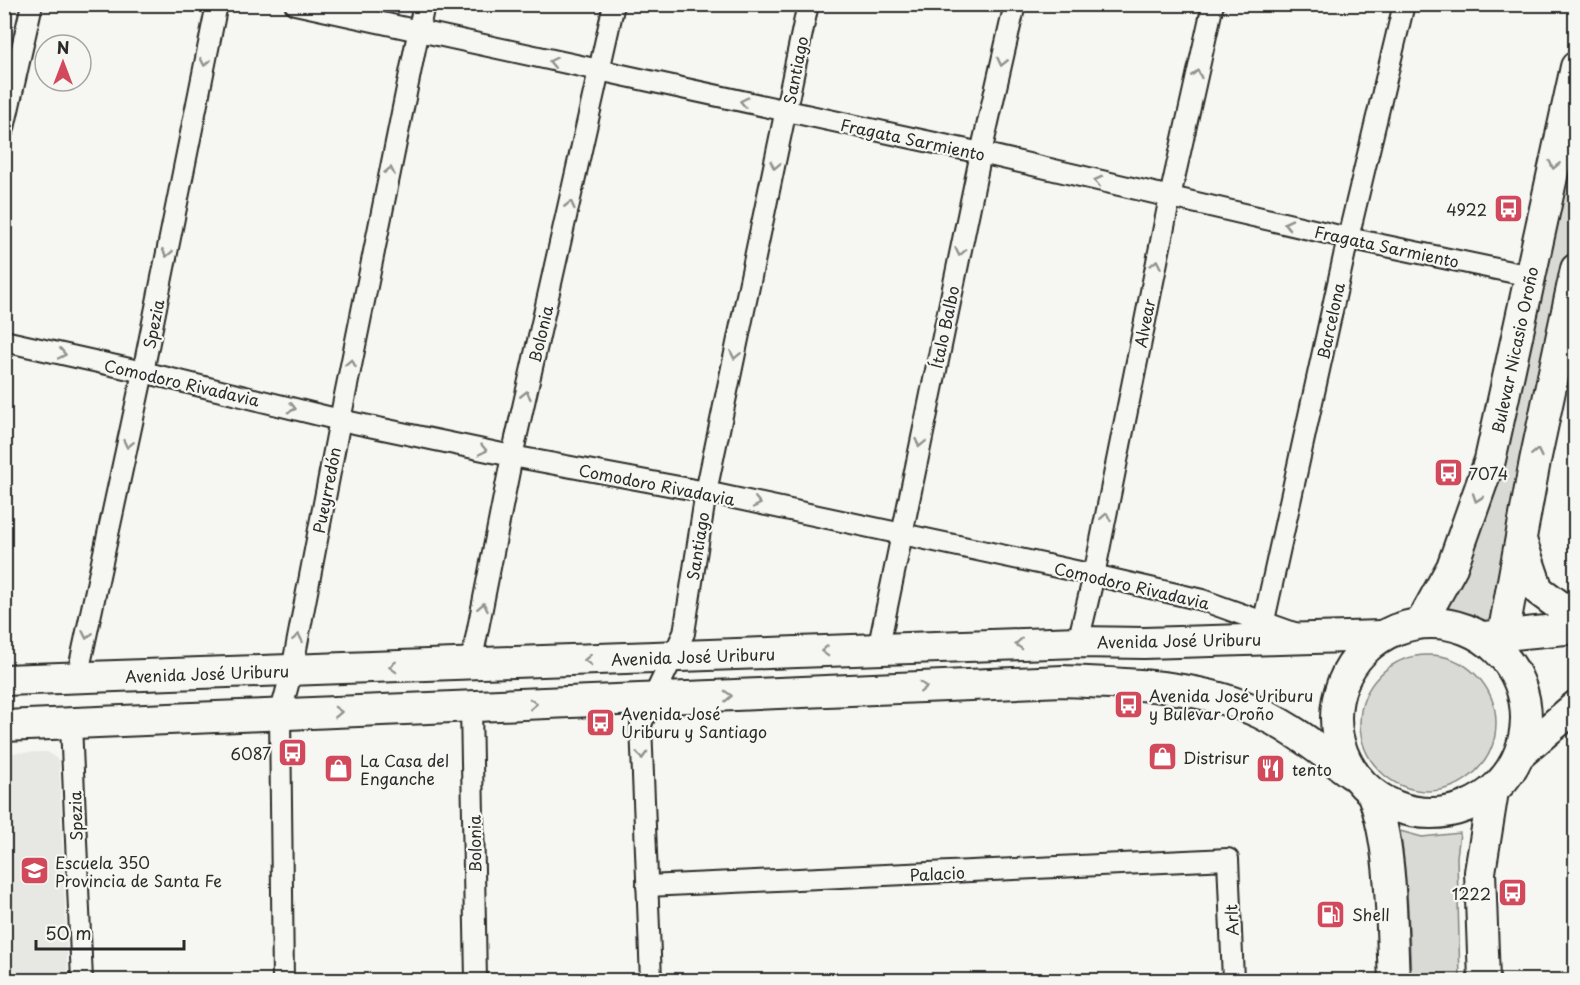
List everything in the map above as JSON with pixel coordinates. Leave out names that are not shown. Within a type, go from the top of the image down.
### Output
[{"type":"main road","name":"Bulevar Nicasio Oroño","points":[[1421,623],[1452,567],[1490,460],[1575,67]]},
{"type":"main road","points":[[4,726],[1063,681],[1161,687],[1206,694],[1258,712],[1295,731],[1352,774],[1373,795],[1403,810],[1436,814],[1466,807],[1493,791],[1509,775],[1519,755],[1526,713],[1514,672],[1494,641],[1520,537],[1575,269]]},
{"type":"main road","points":[[1520,537],[1538,590],[1575,618]]},
{"type":"main road","points":[[1352,774],[1337,742],[1335,707],[1346,673],[1382,636],[1401,627],[1421,623],[1441,623],[1459,627],[1494,641],[1575,628]]},
{"type":"main road","name":"Avenida José Uriburu","points":[[4,680],[1078,642],[1144,643],[1262,630],[1306,637],[1382,636]]},
{"type":"main road","points":[[1519,755],[1575,706]]},
{"type":"main road","points":[[1484,981],[1480,872],[1493,791]]},
{"type":"main road","points":[[1373,795],[1382,819],[1387,856],[1394,981]]},
{"type":"street","points":[[4,128],[32,4]]},
{"type":"street","name":"Spezia","points":[[77,678],[143,372],[217,4]]},
{"type":"street","name":"Fragata Sarmiento","points":[[295,4],[418,33],[981,153],[1348,238],[1530,276]]},
{"type":"street","name":"Pueyrredón","points":[[283,981],[280,715],[292,670],[339,420],[424,4]]},
{"type":"street","name":"Bolonia","points":[[471,664],[512,456],[614,4]]},
{"type":"street","name":"Santiago","points":[[651,981],[641,724],[684,633],[706,492],[808,4]]},
{"type":"street","name":"Ítalo Balbo","points":[[878,650],[981,153],[1015,4]]},
{"type":"street","name":"Alvear","points":[[1078,642],[1094,575],[1170,197],[1213,4]]},
{"type":"street","name":"Barcelona","points":[[1262,630],[1348,238],[1404,4]]},
{"type":"street","name":"Comodoro Rivadavia","points":[[4,341],[339,420],[512,456],[706,492],[1094,575],[1202,600],[1262,630]]},
{"type":"street","name":"Bolonia","points":[[471,707],[476,981]]},
{"type":"street","name":"Spezia","points":[[71,724],[81,981]]},
{"type":"street","name":"Palacio","points":[[647,886],[1228,859]]},
{"type":"street","name":"Arlt","points":[[1228,859],[1233,981]]},
{"type":"shaded area","points":[[1575,67],[1575,269],[1502,634],[1481,637],[1459,627],[1441,623],[1421,623],[1452,567]]},
{"type":"shaded area","points":[[1428,655],[1454,660],[1466,666],[1476,675],[1485,685],[1491,697],[1496,723],[1491,749],[1485,761],[1476,771],[1466,780],[1454,786],[1428,791],[1402,786],[1390,780],[1380,771],[1371,761],[1365,749],[1360,723],[1365,697],[1371,685],[1380,675],[1390,666],[1402,660]]},
{"type":"shaded area","name":"Escuela 350 Provincia de Santa Fe","points":[[48,752],[59,761],[68,980],[5,980],[5,753]]},
{"type":"shaded area","points":[[1400,831],[1422,837],[1460,833],[1457,857],[1460,980],[1411,980],[1409,925]]},
{"type":"place","name":"4922","points":[[1508,209]]},
{"type":"place","name":"7074","points":[[1448,473]]},
{"type":"place","name":"Avenida José Uriburu y Bulevar Oroño","points":[[1128,704]]},
{"type":"place","name":"Avenida José Uriburu y Santiago","points":[[600,722]]},
{"type":"place","name":"6087","points":[[292,753]]},
{"type":"place","name":"Distrisur","points":[[1162,757]]},
{"type":"place","name":"La Casa del Enganche","points":[[339,769]]},
{"type":"place","name":"tento","points":[[1271,769]]},
{"type":"place","name":"Escuela 350 Provincia de Santa Fe","points":[[34,871]]},
{"type":"place","name":"1222","points":[[1512,893]]},
{"type":"place","name":"Shell","points":[[1331,914]]}]
